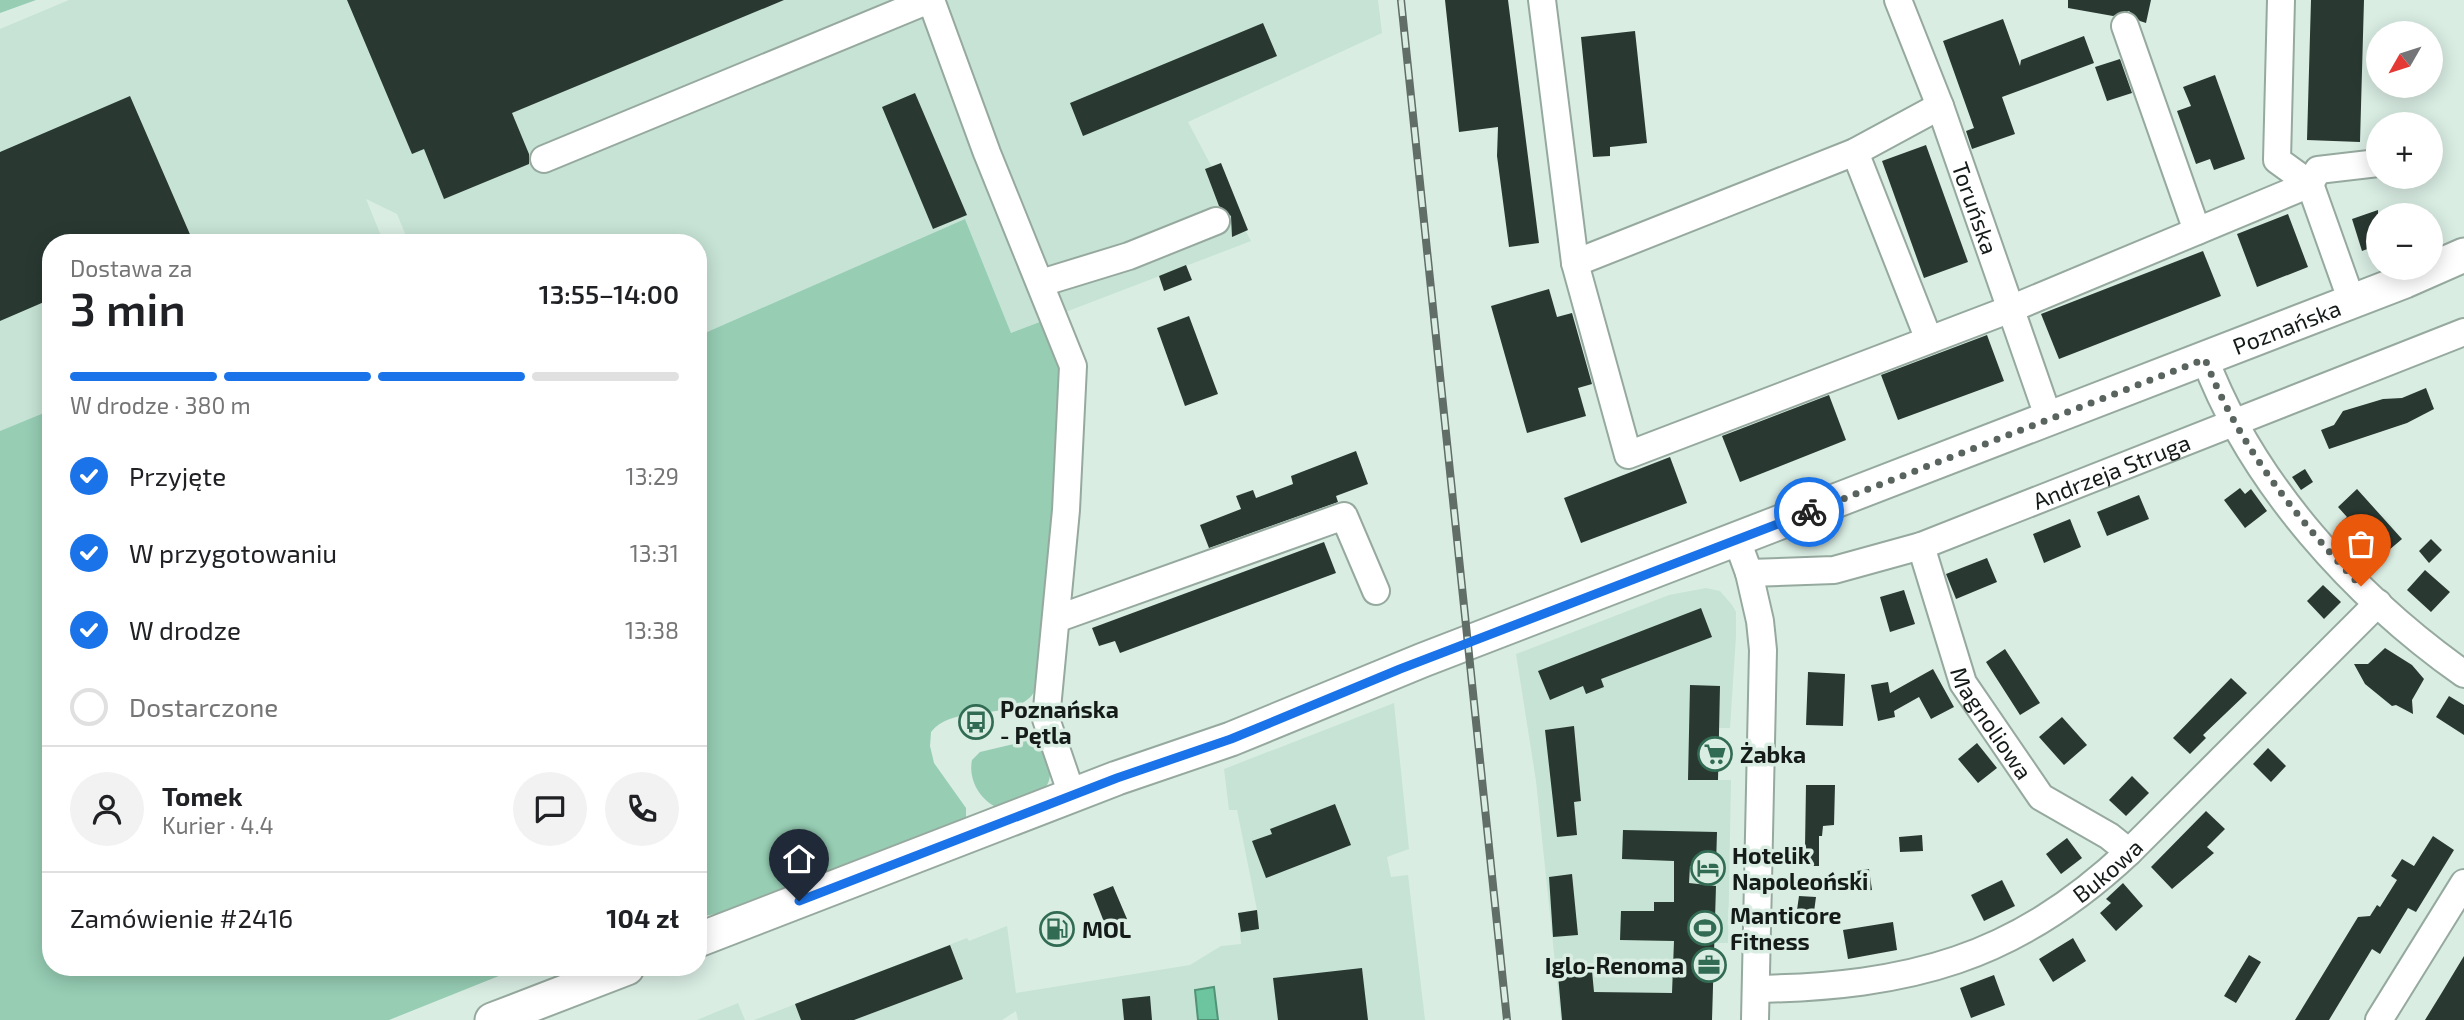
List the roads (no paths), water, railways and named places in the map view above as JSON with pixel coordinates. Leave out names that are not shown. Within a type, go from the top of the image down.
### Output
[{"type":"main road","name":"Poznańska","points":[[707,937],[1072,795],[1222,743],[1400,669],[2352,302],[2464,255]]},
{"type":"main road","points":[[492,1020],[606,976]]},
{"type":"street","points":[[544,159],[930,0],[987,153],[1073,366],[1066,509],[1046,719],[1072,795]]},
{"type":"street","points":[[1542,0],[1575,263],[1628,455],[2008,310],[2310,184],[2318,170],[2366,164]]},
{"type":"street","name":"Toruńska","points":[[1898,0],[1940,106],[2008,310],[2049,419]]},
{"type":"street","points":[[2281,0],[2277,160],[2310,184],[2352,302]]},
{"type":"street","points":[[2125,26],[2197,231]]},
{"type":"street","points":[[1575,263],[1855,152],[1940,106]]},
{"type":"street","points":[[1855,152],[1929,341]]},
{"type":"street","points":[[1041,283],[1129,256],[1216,221]]},
{"type":"street","name":"Andrzeja Struga","points":[[1749,573],[1834,570],[1921,546],[2464,332]]},
{"type":"street","points":[[2205,359],[2235,424],[2288,503],[2337,561],[2378,603],[2464,674]]},
{"type":"street","points":[[1056,619],[1344,516],[1376,591]]},
{"type":"street","points":[[1737,540],[1749,573],[1760,621],[1763,650],[1755,1020]]},
{"type":"street","name":"Magnoliowa","points":[[1921,546],[1963,682],[1970,694],[2041,797],[2109,836],[2129,852]]},
{"type":"street","name":"Bukowa","points":[[1756,989],[1859,984],[1943,966],[1995,944],[2043,919],[2092,885],[2129,852],[2378,603]]},
{"type":"street","points":[[2379,1020],[2464,883]]},
{"type":"railway","points":[[1401,0],[1507,1020]]},
{"type":"place","name":"Poznańska - Pętla","points":[[976,722]]},
{"type":"place","name":"Żabka","points":[[1715,754]]},
{"type":"place","name":"Hotelik Napoleoński","points":[[1708,868]]},
{"type":"place","name":"Manticore Fitness","points":[[1705,928]]},
{"type":"place","name":"MOL","points":[[1057,929]]},
{"type":"place","name":"Iglo-Renoma","points":[[1709,965]]}]
